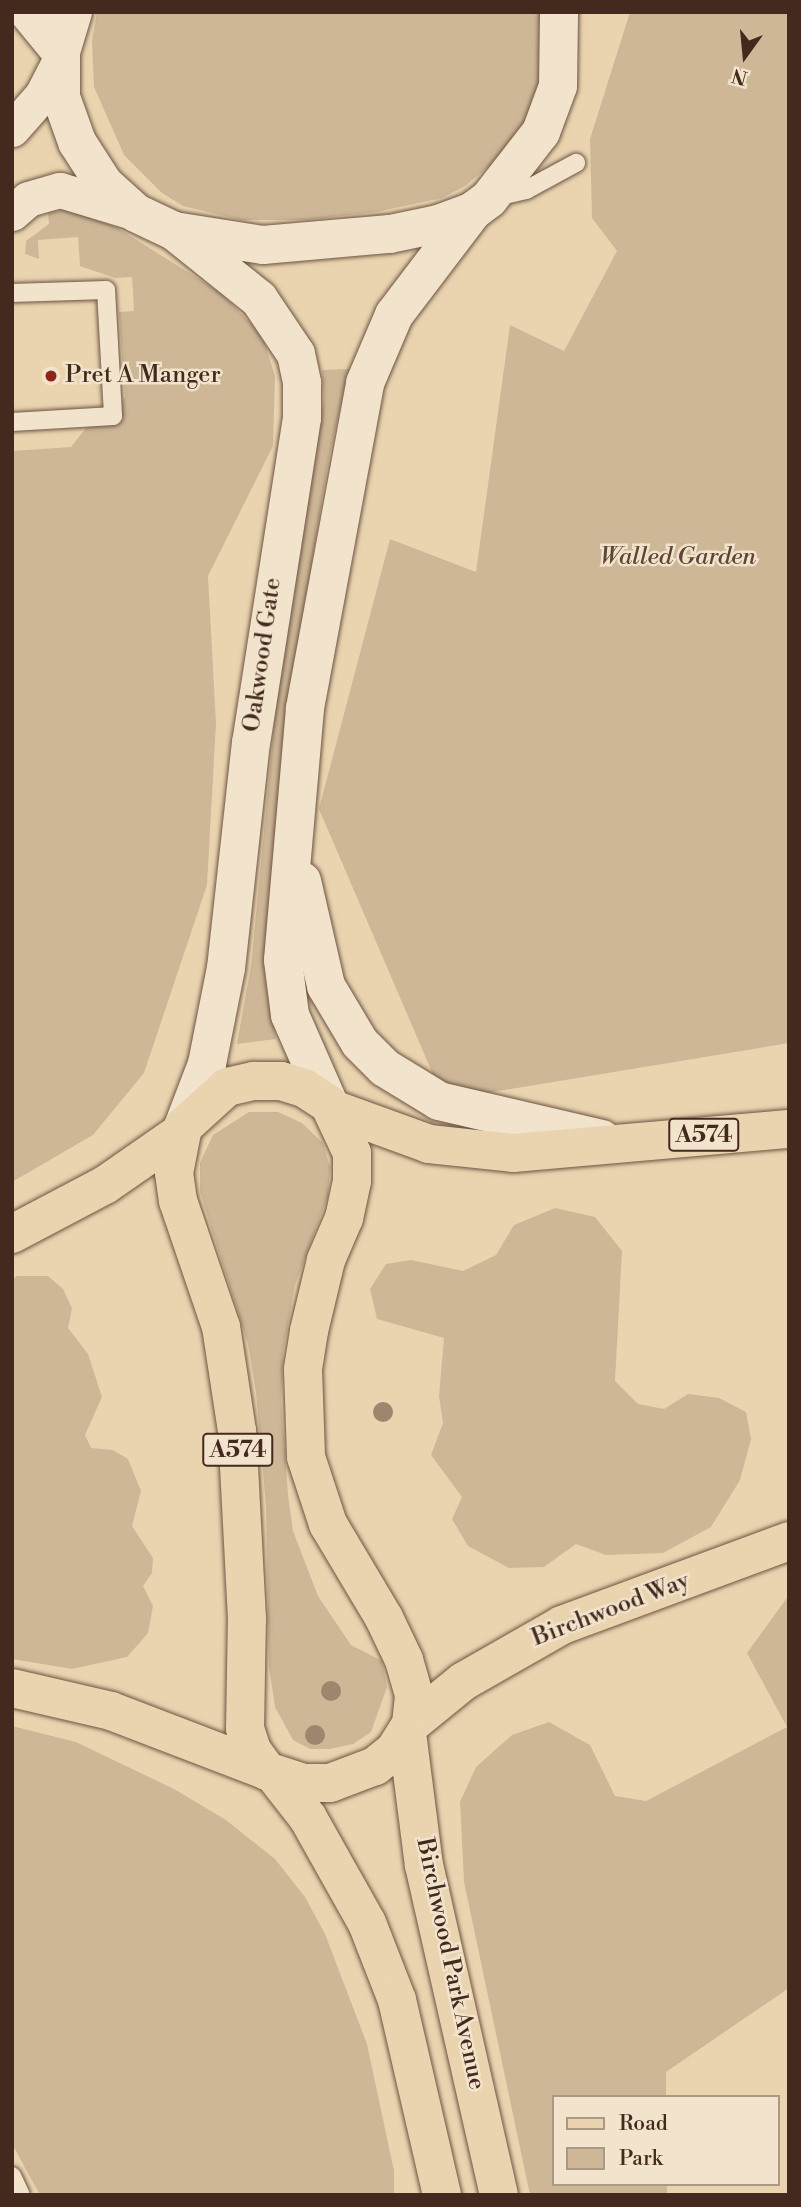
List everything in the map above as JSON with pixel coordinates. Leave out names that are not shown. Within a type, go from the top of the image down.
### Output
[{"type":"main road","name":"A574","points":[[12,1234],[105,1185],[182,1130],[204,1103],[227,1087],[254,1081],[281,1081],[304,1088],[331,1106],[429,1144],[473,1150],[513,1153],[789,1129]]},
{"type":"main road","name":"A574","points":[[331,1106],[352,1153],[352,1181],[309,1331],[303,1370],[306,1457],[328,1524],[404,1660],[414,1696],[409,1728]]},
{"type":"main road","name":"A574","points":[[182,1130],[174,1173],[178,1201],[221,1327],[237,1431],[247,1619],[245,1729],[271,1774],[321,1839],[367,1923],[397,2000],[442,2195]]},
{"type":"main road","name":"Birchwood Way","points":[[271,1774],[330,1783],[354,1777],[395,1750],[409,1728],[464,1681],[562,1625],[789,1541]]},
{"type":"main road","points":[[12,1688],[111,1711],[271,1774]]},
{"type":"main road","name":"Birchwood Park Avenue","points":[[409,1728],[424,1865],[499,2195]]},
{"type":"street","points":[[28,12],[61,55],[61,97],[77,142],[104,184],[136,213]]},
{"type":"street","points":[[12,129],[42,95],[61,55],[73,12]]},
{"type":"street","name":"Oakwood Gate","points":[[331,1106],[299,1041],[285,974],[294,816],[320,618],[365,383],[394,315],[541,132],[558,86],[564,20]]},
{"type":"street","points":[[12,213],[28,199],[60,190],[136,213],[174,231],[263,245],[390,233],[481,205]]},
{"type":"street","name":"Oakwood Gate","points":[[174,231],[259,299],[279,324],[296,354],[302,395],[251,742],[226,968],[207,1064],[182,1130]]},
{"type":"street","points":[[294,816],[303,888],[326,986],[360,1043],[385,1068],[439,1101],[513,1122],[620,1142]]},
{"type":"lane","points":[[481,205],[526,190],[576,163]]},
{"type":"lane","points":[[12,293],[106,290],[113,416],[12,422]]},
{"type":"lane","points":[[12,2176],[22,2195]]},
{"type":"green space","points":[[97,12],[543,12],[539,87],[531,112],[504,154],[465,186],[442,198],[376,212],[306,220],[241,220],[183,206],[162,193],[124,155],[94,87],[92,41]]},
{"type":"green space","name":"Walled Garden","points":[[630,12],[789,12],[789,1043],[444,1100],[319,809],[390,539],[476,572],[510,325],[564,351],[617,251],[592,218],[590,139]]},
{"type":"green space","points":[[69,209],[116,227],[221,293],[262,335],[275,376],[273,446],[208,576],[216,724],[207,885],[144,1073],[93,1135],[12,1182],[12,451],[71,447],[86,428],[107,422],[119,411],[125,396],[119,312],[134,311],[132,277],[115,278],[80,266],[78,237],[38,240],[39,259],[25,254],[26,241],[49,224],[48,213]]},
{"type":"green space","points":[[349,369],[329,457],[293,679],[271,1010],[276,1039],[237,1044],[251,966],[276,707],[324,397],[322,370]]},
{"type":"green space","points":[[249,1112],[278,1112],[302,1123],[323,1143],[330,1167],[328,1196],[295,1285],[283,1352],[281,1400],[288,1495],[293,1531],[318,1596],[351,1645],[382,1661],[387,1687],[371,1732],[353,1744],[330,1749],[310,1749],[293,1740],[275,1707],[269,1667],[266,1505],[256,1392],[248,1344],[200,1192],[200,1163],[213,1135]]},
{"type":"green space","points":[[555,1208],[595,1217],[622,1251],[615,1381],[638,1404],[664,1409],[688,1394],[719,1398],[746,1412],[751,1439],[740,1480],[711,1527],[663,1553],[606,1555],[576,1544],[544,1567],[509,1568],[468,1546],[452,1519],[462,1497],[431,1455],[443,1423],[439,1396],[444,1338],[377,1319],[370,1289],[386,1264],[411,1260],[463,1271],[496,1255],[514,1225]]},
{"type":"green space","points":[[17,1276],[48,1276],[63,1289],[72,1308],[68,1328],[88,1354],[102,1397],[85,1435],[91,1448],[113,1450],[128,1459],[141,1491],[132,1526],[153,1558],[152,1573],[143,1586],[153,1606],[148,1633],[127,1657],[72,1669],[12,1659],[12,1280]]},
{"type":"green space","points":[[789,1595],[789,1988],[666,2072],[666,2095],[552,2095],[552,2186],[667,2186],[667,2195],[530,2195],[464,1882],[460,1802],[476,1767],[512,1735],[549,1722],[590,1745],[615,1796],[646,1801],[787,1727],[747,1653]]},
{"type":"green space","points":[[12,1726],[76,1742],[174,1789],[226,1820],[275,1859],[305,1897],[325,1934],[367,2044],[394,2171],[394,2195],[40,2195],[12,2144]]},
{"type":"place","name":"Pret A Manger","points":[[51,376]]}]
